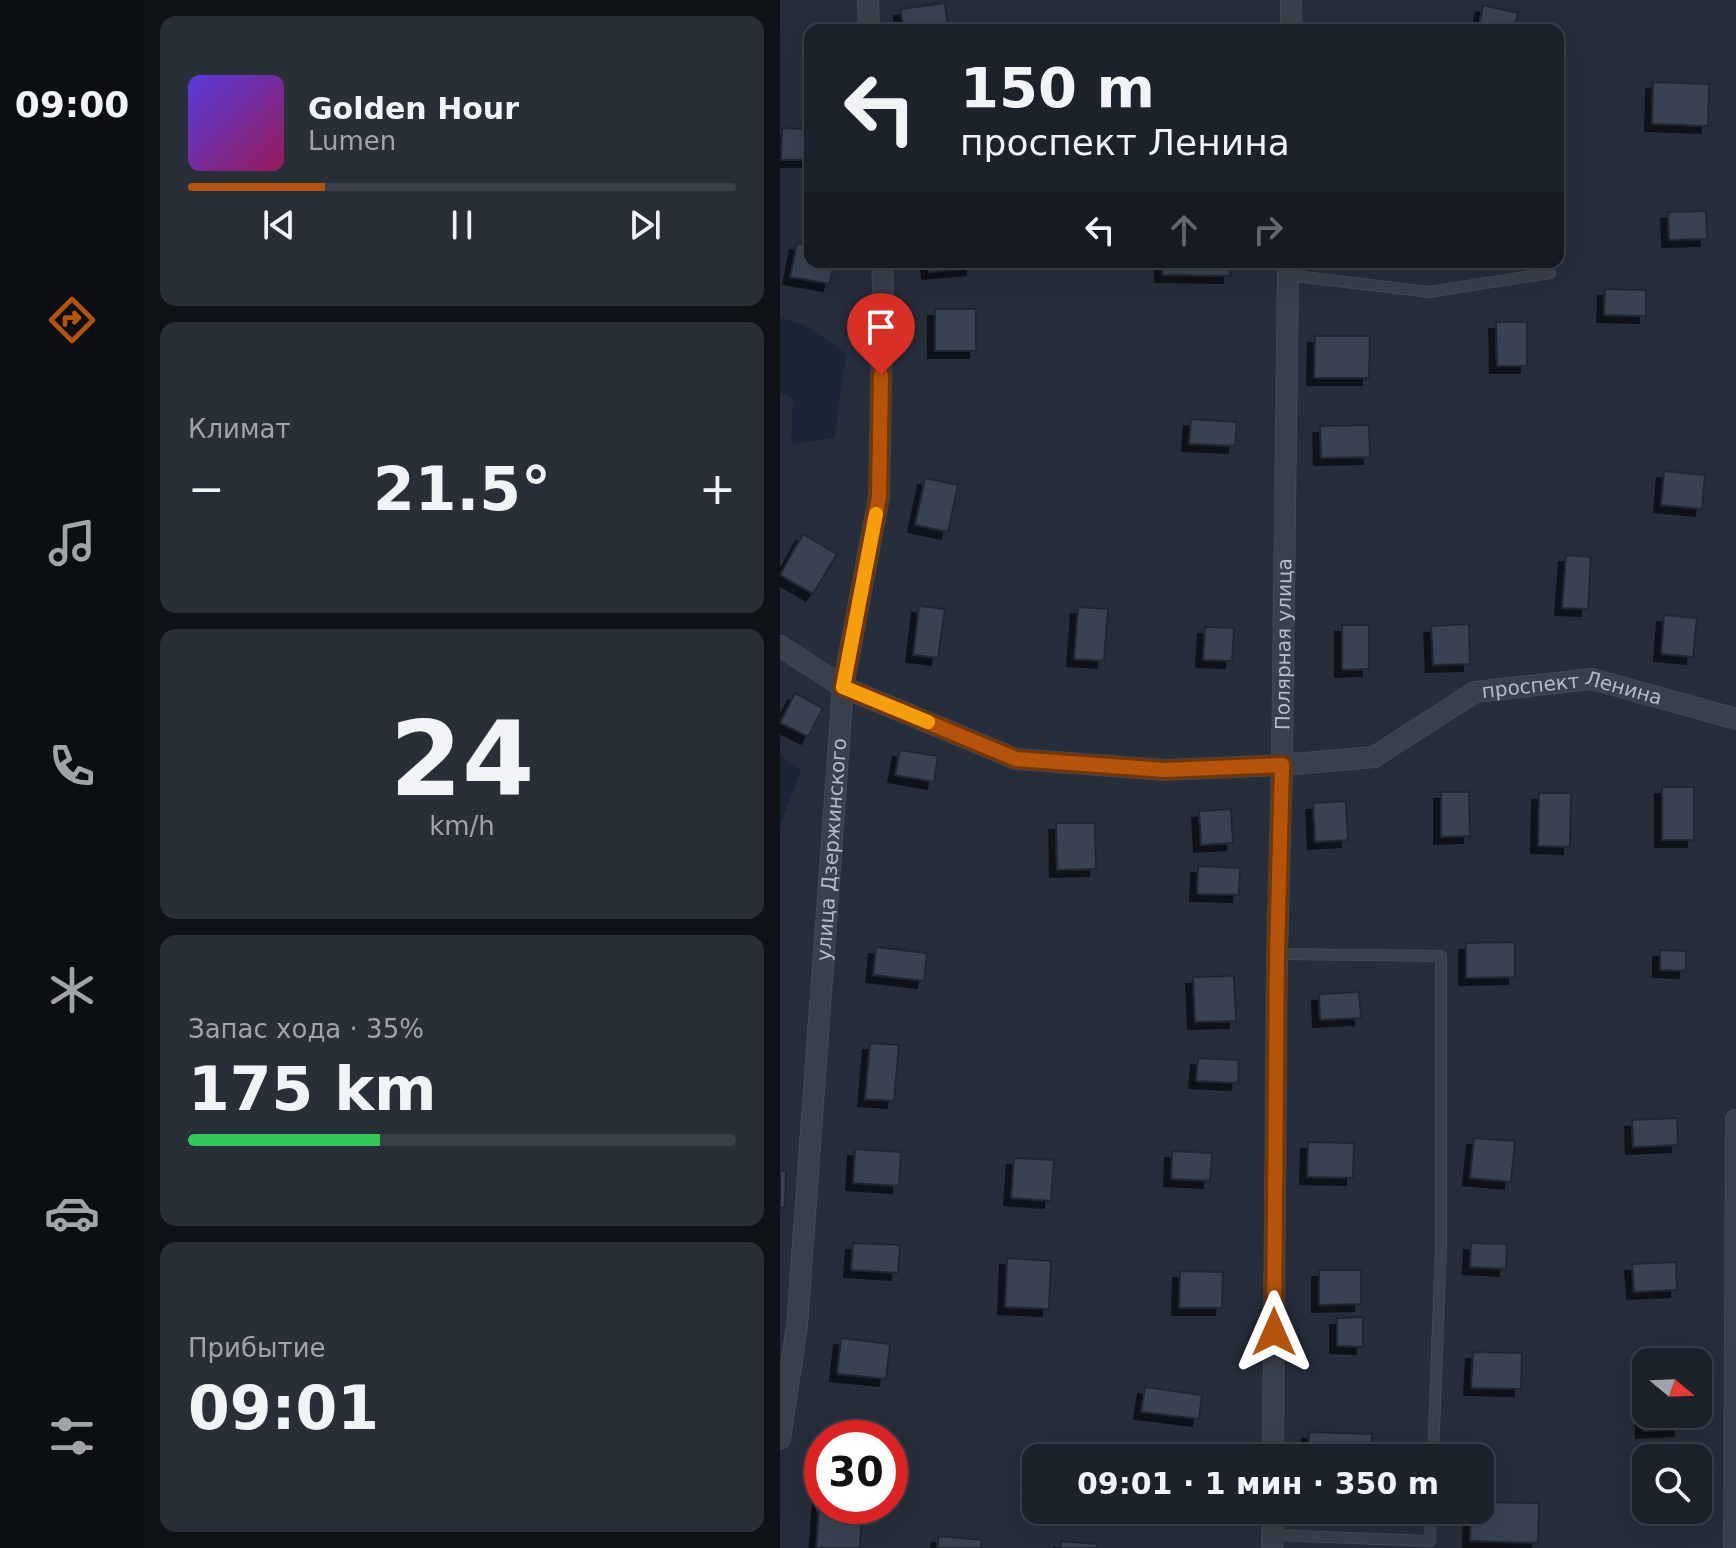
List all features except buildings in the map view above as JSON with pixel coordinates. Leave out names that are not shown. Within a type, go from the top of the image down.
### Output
[{"type":"street","points":[[868,0],[869,24]]},
{"type":"street","points":[[1291,0],[1291,24]]},
{"type":"street","name":"улица Дзержинского","points":[[780,1439],[797,1326],[843,687],[879,497],[882,268]]},
{"type":"street","name":"Полярная улица","points":[[1273,1444],[1288,269]]},
{"type":"street","name":"проспект Ленина","points":[[780,646],[843,687],[1016,759],[1165,770],[1374,757],[1475,692],[1592,679],[1736,719]]},
{"type":"street","points":[[1734,1548],[1736,1120]]},
{"type":"lane","points":[[1288,269],[1429,292],[1550,273]]},
{"type":"lane","points":[[1277,954],[1441,956],[1441,1246],[1434,1444]]},
{"type":"lane","points":[[1272,1541],[1430,1541],[1431,1524]]},
{"type":"water","points":[[780,317],[804,325],[846,353],[834,438],[791,444],[793,400],[780,392]]},
{"type":"water","points":[[780,755],[801,770],[780,827]]},
{"type":"slow traffic","points":[[876,514],[843,687],[928,722]]},
{"type":"route","points":[[881,375],[879,497],[843,687],[1016,759],[1165,770],[1282,765],[1274,1332]]}]
